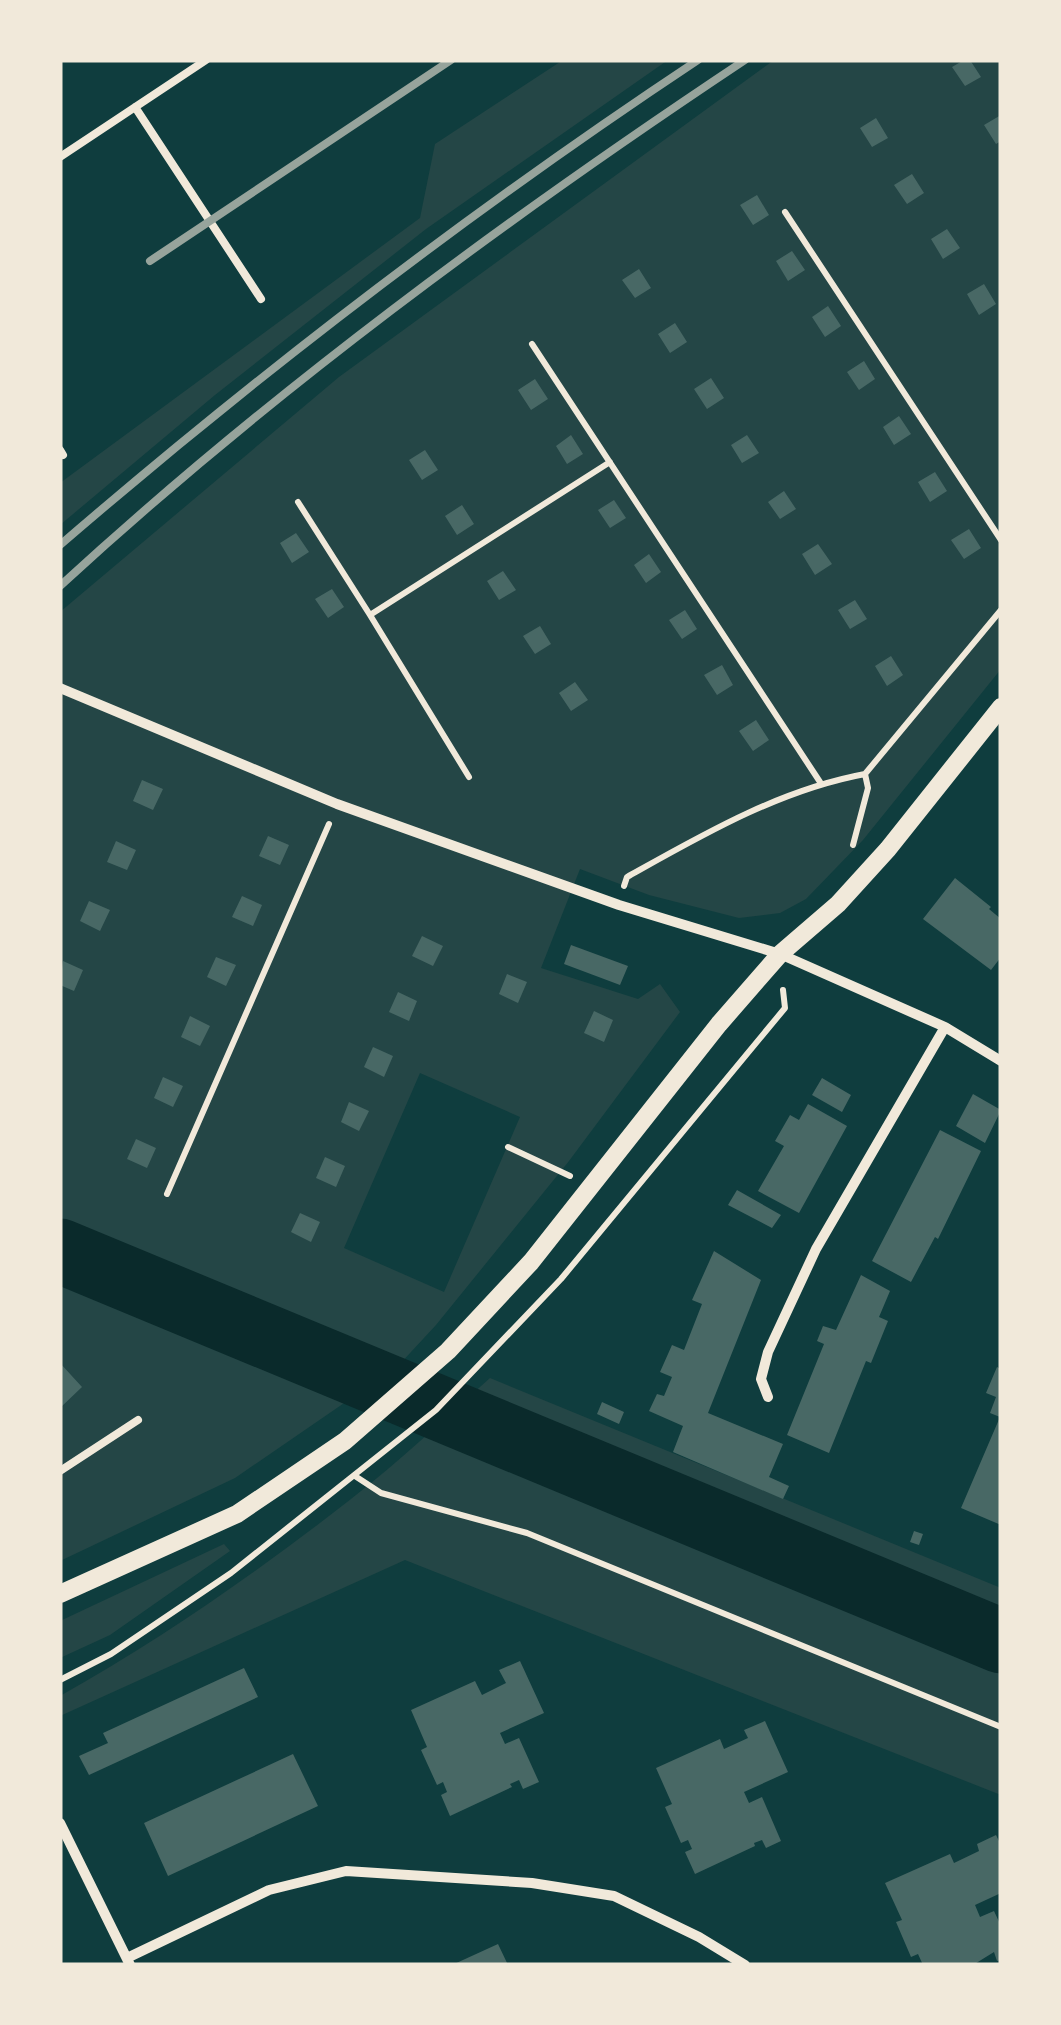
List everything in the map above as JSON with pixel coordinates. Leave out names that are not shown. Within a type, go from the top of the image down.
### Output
[{"type":"street","points":[[60,688],[338,804],[618,905],[780,954],[944,1027],[1001,1061]]},
{"type":"street","points":[[60,1594],[236,1514],[345,1442],[448,1351],[531,1262],[719,1024],[780,954],[838,904],[888,850],[1001,707]]},
{"type":"street","points":[[768,1397],[761,1379],[768,1352],[808,1266],[944,1027]]},
{"type":"street","points":[[60,1824],[128,1962],[269,1890],[346,1871],[532,1883],[614,1896],[699,1937],[746,1965]]},
{"type":"lane","points":[[60,157],[206,60]]},
{"type":"lane","points":[[135,107],[260,299]]},
{"type":"lane","points":[[60,1471],[138,1420]]},
{"type":"path","points":[[785,212],[1001,540]]},
{"type":"path","points":[[532,344],[820,782]]},
{"type":"path","points":[[370,615],[610,462]]},
{"type":"path","points":[[298,502],[468,777]]},
{"type":"path","points":[[618,905],[627,877],[720,826],[820,782],[864,774],[1001,610]]},
{"type":"path","points":[[842,860],[854,845],[864,814],[868,788],[864,774]]},
{"type":"path","points":[[167,1194],[338,804]]},
{"type":"path","points":[[60,1680],[110,1654],[231,1573],[436,1410],[491,1355],[615,1216],[785,1008],[780,954]]},
{"type":"path","points":[[355,1476],[381,1493],[527,1533],[1001,1726]]},
{"type":"shaded area","points":[[563,60],[668,60],[426,229],[215,395],[60,525],[60,483],[420,218],[435,144]]},
{"type":"shaded area","points":[[774,60],[1001,60],[1001,669],[863,840],[806,899],[780,913],[739,918],[649,895],[580,869],[541,968],[638,999],[660,984],[680,1012],[569,1161],[398,1366],[235,1478],[60,1561],[60,612],[339,377]],"holes":[[[420,1073],[520,1117],[444,1292],[344,1248]]]},
{"type":"shaded area","points":[[490,1378],[1001,1588],[1001,1795],[405,1560],[60,1716],[60,1696],[173,1628],[281,1552],[386,1470]]},
{"type":"shaded area","points":[[224,1544],[230,1551],[110,1635],[60,1658],[60,1621]]},
{"type":"building","points":[[970,60],[981,77],[965,86],[952,67]]},
{"type":"building","points":[[1001,115],[1001,141],[996,144],[984,125]]},
{"type":"building","points":[[876,118],[888,138],[872,147],[860,128]]},
{"type":"building","points":[[912,174],[924,193],[907,204],[894,185]]},
{"type":"building","points":[[757,195],[769,215],[753,225],[740,205]]},
{"type":"building","points":[[947,229],[960,248],[943,259],[931,239]]},
{"type":"building","points":[[792,251],[805,270],[788,281],[776,261]]},
{"type":"building","points":[[639,269],[651,288],[635,298],[622,280]]},
{"type":"building","points":[[984,284],[996,304],[979,315],[967,294]]},
{"type":"building","points":[[828,306],[841,326],[825,337],[812,317]]},
{"type":"building","points":[[675,323],[687,342],[670,353],[658,334]]},
{"type":"building","points":[[864,361],[875,379],[859,390],[847,372]]},
{"type":"building","points":[[711,378],[724,398],[707,409],[694,389]]},
{"type":"building","points":[[535,379],[548,399],[531,410],[518,390]]},
{"type":"building","points":[[899,416],[911,434],[894,445],[883,427]]},
{"type":"building","points":[[571,435],[583,454],[567,464],[556,446]]},
{"type":"building","points":[[747,435],[759,453],[742,463],[731,445]]},
{"type":"building","points":[[425,450],[438,470],[422,480],[409,460]]},
{"type":"building","points":[[935,472],[947,491],[930,502],[918,482]]},
{"type":"building","points":[[784,491],[796,509],[780,519],[768,502]]},
{"type":"building","points":[[614,500],[626,518],[610,528],[598,510]]},
{"type":"building","points":[[462,505],[474,524],[457,535],[445,516]]},
{"type":"building","points":[[969,529],[981,548],[964,559],[951,540]]},
{"type":"building","points":[[296,533],[309,552],[292,563],[280,543]]},
{"type":"building","points":[[818,544],[832,564],[815,575],[802,554]]},
{"type":"building","points":[[649,554],[661,572],[646,583],[634,565]]},
{"type":"building","points":[[503,571],[516,590],[499,600],[487,581]]},
{"type":"building","points":[[332,589],[344,607],[328,618],[315,599]]},
{"type":"building","points":[[855,600],[867,619],[850,629],[838,610]]},
{"type":"building","points":[[685,610],[697,629],[682,639],[669,620]]},
{"type":"building","points":[[540,626],[551,644],[535,654],[523,636]]},
{"type":"building","points":[[891,656],[903,675],[887,686],[875,666]]},
{"type":"building","points":[[722,665],[733,685],[717,695],[704,675]]},
{"type":"building","points":[[575,682],[588,700],[571,711],[559,693]]},
{"type":"building","points":[[756,720],[769,740],[753,751],[739,731]]},
{"type":"building","points":[[142,780],[163,789],[153,810],[133,801]]},
{"type":"building","points":[[268,836],[289,845],[280,865],[259,856]]},
{"type":"building","points":[[116,841],[136,850],[127,870],[107,862]]},
{"type":"building","points":[[955,878],[1001,919],[1001,957],[991,970],[923,919]]},
{"type":"building","points":[[242,896],[262,905],[253,926],[232,917]]},
{"type":"building","points":[[89,901],[110,910],[100,931],[80,921]]},
{"type":"building","points":[[422,936],[443,946],[433,966],[412,956]]},
{"type":"building","points":[[571,945],[628,966],[620,985],[564,964]]},
{"type":"building","points":[[216,957],[236,965],[226,986],[207,977]]},
{"type":"building","points":[[63,961],[83,970],[74,991],[60,985]]},
{"type":"building","points":[[507,974],[527,982],[518,1003],[499,994]]},
{"type":"building","points":[[398,992],[417,1001],[409,1021],[389,1012]]},
{"type":"building","points":[[594,1011],[613,1020],[604,1042],[584,1033]]},
{"type":"building","points":[[190,1016],[210,1026],[200,1046],[181,1037]]},
{"type":"building","points":[[373,1047],[393,1056],[384,1077],[364,1067]]},
{"type":"building","points":[[163,1077],[183,1086],[173,1107],[154,1098]]},
{"type":"building","points":[[822,1078],[851,1095],[842,1112],[812,1095]]},
{"type":"building","points":[[973,1094],[1001,1110],[985,1143],[956,1126]]},
{"type":"building","points":[[349,1102],[369,1111],[359,1131],[341,1122]]},
{"type":"building","points":[[808,1104],[847,1126],[799,1213],[758,1191],[784,1146],[775,1141],[790,1115],[799,1120]]},
{"type":"building","points":[[940,1130],[981,1151],[938,1239],[935,1237],[911,1282],[872,1261]]},
{"type":"building","points":[[136,1139],[156,1148],[147,1168],[127,1159]]},
{"type":"building","points":[[325,1157],[345,1166],[336,1187],[316,1178]]},
{"type":"building","points":[[737,1190],[781,1215],[772,1228],[728,1205]]},
{"type":"building","points":[[300,1213],[320,1222],[311,1242],[291,1232]]},
{"type":"building","points":[[714,1251],[761,1280],[708,1413],[783,1444],[769,1477],[789,1486],[783,1499],[673,1452],[683,1426],[649,1411],[657,1394],[664,1396],[672,1377],[660,1372],[672,1345],[684,1350],[702,1304],[692,1300]]},
{"type":"building","points":[[861,1275],[890,1291],[879,1317],[888,1321],[871,1363],[866,1361],[829,1453],[787,1435],[824,1344],[817,1341],[823,1326],[836,1330]]},
{"type":"building","points":[[60,1363],[82,1387],[60,1408]]},
{"type":"building","points":[[997,1367],[1001,1369],[1001,1525],[961,1508],[1000,1417],[990,1413],[996,1397],[986,1393]]},
{"type":"building","points":[[602,1402],[624,1412],[619,1424],[597,1414]]},
{"type":"building","points":[[914,1531],[923,1534],[919,1545],[910,1542]]},
{"type":"building","points":[[520,1661],[544,1713],[500,1733],[505,1744],[519,1738],[539,1782],[523,1789],[519,1780],[450,1816],[441,1795],[447,1792],[443,1782],[437,1785],[421,1750],[427,1747],[411,1710],[475,1681],[482,1695],[506,1683],[499,1670]]},
{"type":"building","points":[[244,1668],[258,1697],[89,1775],[79,1756],[108,1743],[103,1733]]},
{"type":"building","points":[[765,1721],[788,1772],[744,1792],[749,1803],[762,1797],[781,1841],[766,1848],[762,1840],[754,1843],[755,1846],[695,1874],[685,1852],[692,1849],[688,1840],[681,1843],[665,1807],[672,1804],[656,1768],[720,1739],[724,1749],[748,1738],[744,1730]]},
{"type":"building","points":[[293,1754],[318,1806],[168,1876],[144,1823]]},
{"type":"building","points":[[996,1835],[1001,1845],[1001,1893],[975,1905],[980,1917],[994,1911],[1001,1926],[1001,1960],[997,1961],[994,1952],[973,1965],[923,1965],[918,1954],[911,1957],[896,1922],[902,1920],[885,1883],[950,1854],[954,1863],[979,1851],[977,1844]]},
{"type":"building","points":[[498,1944],[508,1965],[452,1965]]},
{"type":"waterway","points":[[60,1251],[1001,1641]]},
{"type":"railway","points":[[150,261],[451,60]]},
{"type":"railway","points":[[60,545],[214,416],[372,292],[698,60]]},
{"type":"railway","points":[[60,586],[306,376],[479,245],[745,60]]}]
